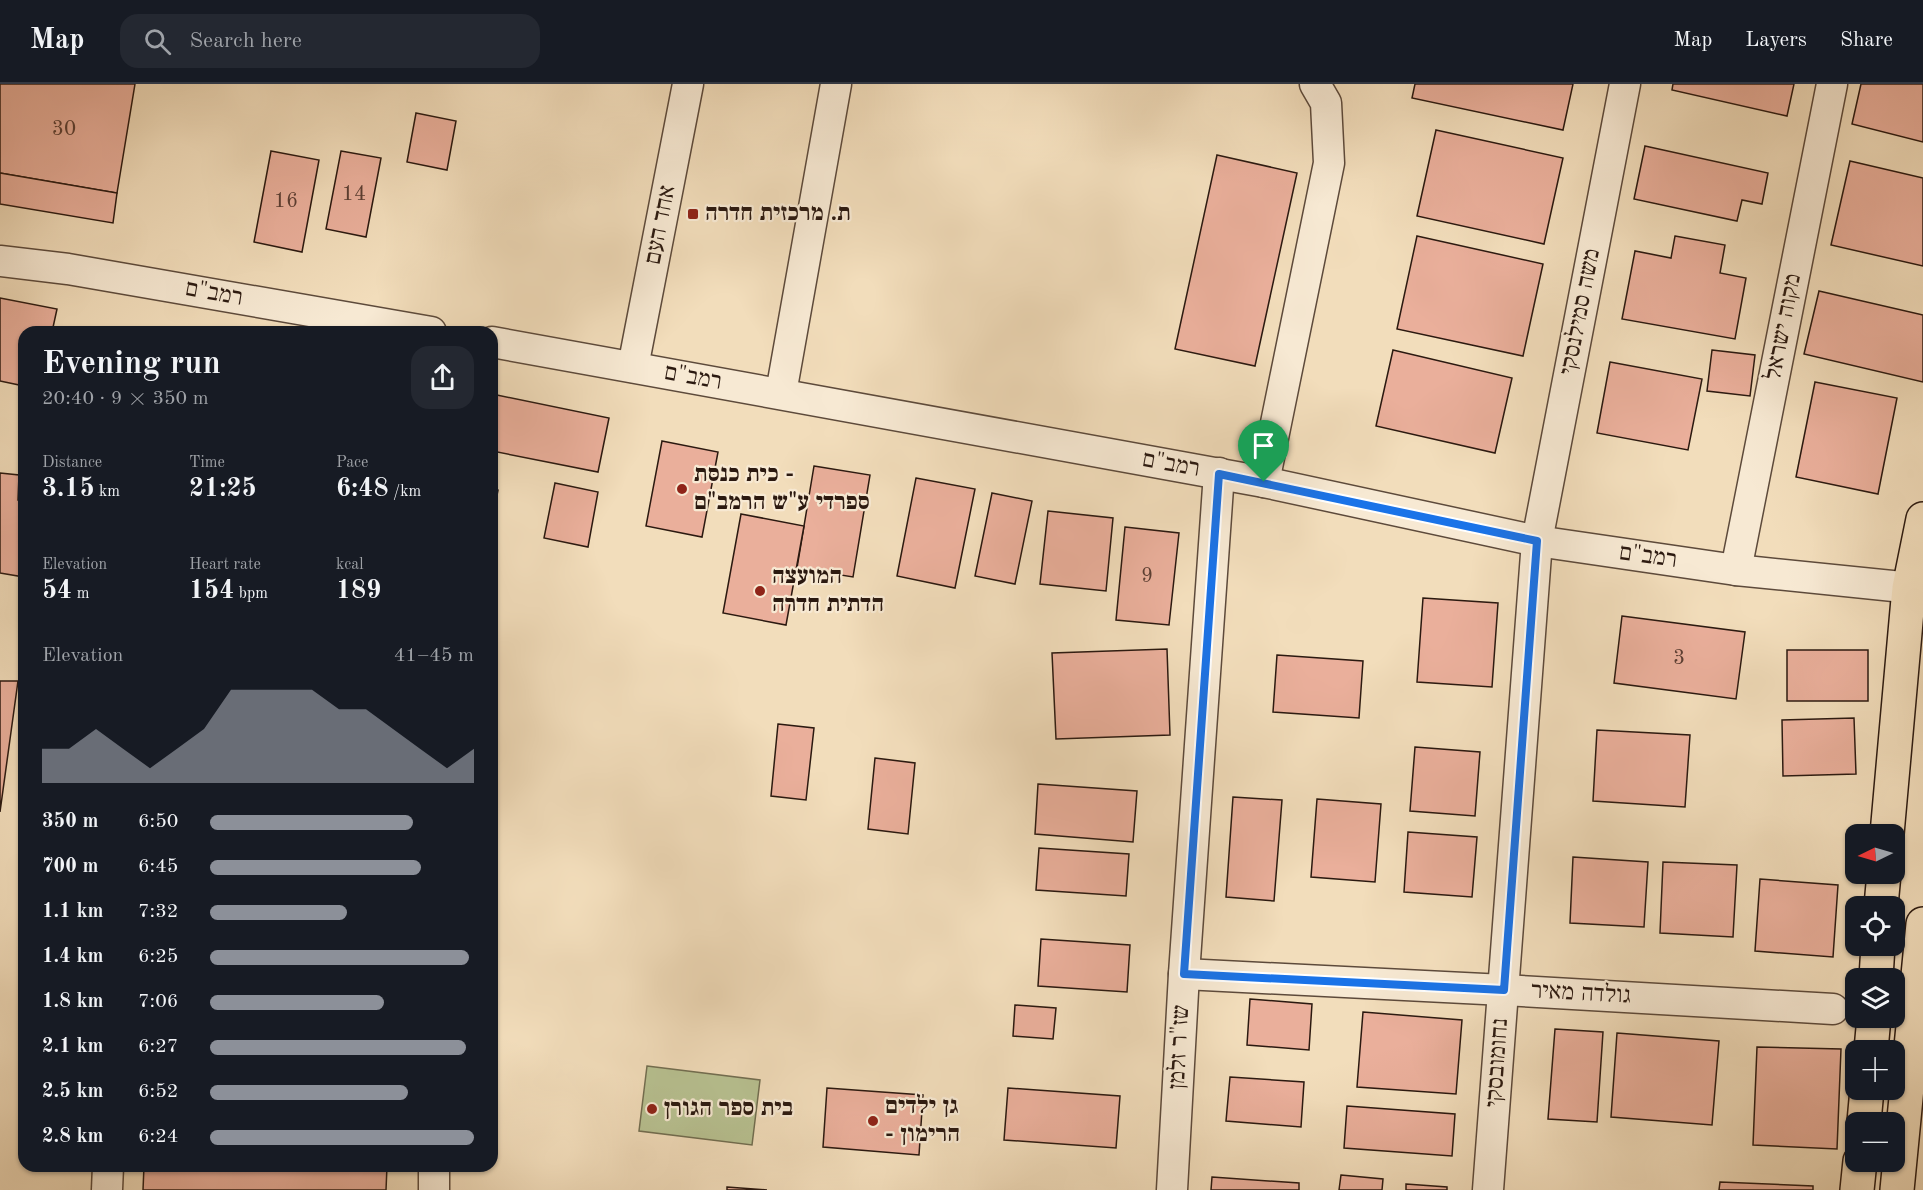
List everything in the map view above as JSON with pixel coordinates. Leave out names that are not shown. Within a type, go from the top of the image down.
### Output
[{"type":"main road","points":[[1888,824],[1923,519]]},
{"type":"main road","points":[[1897,1190],[1919,1015],[1923,924]]},
{"type":"main road","points":[[1857,1190],[1859,1172]]},
{"type":"street","name":"אחד העם","points":[[633,367],[688,84]]},
{"type":"street","points":[[781,393],[836,84]]},
{"type":"street","points":[[1264,482],[1329,162],[1326,103],[1316,84]]},
{"type":"street","name":"משה סמילנסקי","points":[[1537,541],[1625,84]]},
{"type":"street","name":"מקוה ישראל","points":[[1736,570],[1832,84]]},
{"type":"street","name":"רמב\"ם","points":[[0,239],[68,269]]},
{"type":"street","name":"רמב\"ם","points":[[0,261],[68,269],[396,326]]},
{"type":"street","name":"רמב\"ם","points":[[498,343],[1264,482],[1537,541],[1736,570],[1916,589]]},
{"type":"street","name":"שז\"ר זלמן","points":[[1172,1190],[1184,974],[1219,474]]},
{"type":"street","name":"נחומובסקי","points":[[1488,1190],[1537,541]]},
{"type":"street","name":"גולדה מאיר","points":[[1184,974],[1833,1009]]},
{"type":"street","points":[[1872,1035],[1889,1025],[1919,1015]]},
{"type":"street","points":[[107,1190],[108,1172]]},
{"type":"street","points":[[434,1172],[434,1190]]},
{"type":"green space","points":[[647,1066],[760,1080],[752,1145],[639,1131]]},
{"type":"building","points":[[0,84],[135,84],[117,193],[0,173]]},
{"type":"building","points":[[1415,84],[1573,84],[1563,130],[1412,98]]},
{"type":"building","points":[[1673,84],[1794,84],[1787,116],[1672,90]]},
{"type":"building","points":[[1861,84],[1923,84],[1923,142],[1852,124]]},
{"type":"building","points":[[416,113],[456,121],[447,170],[407,162]]},
{"type":"building","points":[[1436,130],[1563,158],[1544,244],[1417,216]]},
{"type":"building","points":[[1645,146],[1768,173],[1762,204],[1742,200],[1737,221],[1634,199]]},
{"type":"building","points":[[271,151],[319,160],[302,252],[254,242]]},
{"type":"building","points":[[341,151],[381,158],[366,237],[326,229]]},
{"type":"building","points":[[1217,155],[1297,173],[1255,366],[1175,349]]},
{"type":"building","points":[[1850,161],[1923,178],[1923,266],[1831,245]]},
{"type":"building","points":[[0,173],[117,193],[113,223],[0,204]]},
{"type":"building","points":[[1417,236],[1543,264],[1523,356],[1397,329]]},
{"type":"building","points":[[1675,236],[1725,245],[1720,273],[1746,278],[1735,339],[1622,319],[1635,251],[1671,258]]},
{"type":"building","points":[[1819,291],[1923,315],[1923,382],[1804,354]]},
{"type":"building","points":[[0,298],[57,309],[53,326],[18,326],[18,385],[0,381]]},
{"type":"building","points":[[1393,350],[1512,378],[1495,453],[1376,426]]},
{"type":"building","points":[[1712,350],[1755,355],[1750,396],[1707,391]]},
{"type":"building","points":[[1610,362],[1702,379],[1688,450],[1597,433]]},
{"type":"building","points":[[1815,382],[1897,398],[1878,494],[1796,477]]},
{"type":"building","points":[[498,395],[609,418],[598,472],[498,452]]},
{"type":"building","name":"כית כנסת - ספרדי ע\"ש הרמב\"ם","points":[[662,441],[718,452],[702,537],[646,526]]},
{"type":"building","points":[[814,466],[870,475],[853,577],[797,568]]},
{"type":"building","points":[[0,473],[18,475],[18,576],[0,573]]},
{"type":"building","points":[[916,478],[975,489],[955,588],[897,576]]},
{"type":"building","points":[[555,483],[598,492],[588,547],[544,538]]},
{"type":"building","points":[[992,493],[1032,501],[1015,584],[975,576]]},
{"type":"building","points":[[1048,511],[1113,518],[1106,591],[1040,584]]},
{"type":"building","name":"המועצה הדתית חדרה","points":[[741,514],[804,526],[786,625],[723,613]]},
{"type":"building","points":[[1125,527],[1179,533],[1169,625],[1116,620]]},
{"type":"building","points":[[1423,598],[1498,603],[1492,687],[1417,682]]},
{"type":"building","points":[[1622,616],[1745,632],[1736,699],[1614,683]]},
{"type":"building","points":[[1167,649],[1170,735],[1056,739],[1052,653]]},
{"type":"building","points":[[1787,650],[1868,650],[1868,701],[1787,701]]},
{"type":"building","points":[[1277,655],[1363,661],[1359,718],[1273,712]]},
{"type":"building","points":[[0,681],[18,681],[0,812]]},
{"type":"building","points":[[1854,718],[1856,774],[1783,776],[1782,720]]},
{"type":"building","points":[[778,724],[814,728],[806,800],[771,796]]},
{"type":"building","points":[[1597,730],[1690,735],[1685,807],[1593,801]]},
{"type":"building","points":[[1415,747],[1480,752],[1475,816],[1410,811]]},
{"type":"building","points":[[875,758],[915,763],[908,834],[868,829]]},
{"type":"building","points":[[1038,784],[1137,791],[1133,842],[1035,834]]},
{"type":"building","points":[[1233,797],[1282,800],[1274,901],[1226,897]]},
{"type":"building","points":[[1317,799],[1381,804],[1375,882],[1311,877]]},
{"type":"building","points":[[1408,832],[1477,837],[1472,897],[1404,892]]},
{"type":"building","points":[[1039,848],[1129,854],[1126,896],[1036,890]]},
{"type":"building","points":[[1573,857],[1648,862],[1644,927],[1570,923]]},
{"type":"building","points":[[1663,862],[1737,865],[1733,937],[1660,933]]},
{"type":"building","points":[[1760,879],[1838,885],[1833,957],[1755,951]]},
{"type":"building","points":[[1041,939],[1130,945],[1127,992],[1038,986]]},
{"type":"building","points":[[1250,999],[1312,1004],[1309,1050],[1247,1045]]},
{"type":"building","points":[[1015,1005],[1056,1008],[1053,1039],[1013,1036]]},
{"type":"building","points":[[1363,1012],[1462,1020],[1456,1094],[1357,1087]]},
{"type":"building","points":[[1555,1029],[1603,1032],[1597,1122],[1548,1119]]},
{"type":"building","points":[[1617,1033],[1719,1041],[1712,1125],[1611,1117]]},
{"type":"building","points":[[1757,1047],[1841,1049],[1837,1149],[1753,1145]]},
{"type":"building","points":[[1230,1077],[1304,1082],[1301,1127],[1226,1121]]},
{"type":"building","name":"גן ילדים - הרימון","points":[[827,1088],[923,1095],[919,1155],[823,1147]]},
{"type":"building","points":[[1008,1088],[1120,1096],[1116,1148],[1004,1140]]},
{"type":"building","points":[[1347,1106],[1455,1114],[1452,1156],[1344,1148]]},
{"type":"building","points":[[144,1172],[387,1172],[386,1190],[143,1190]]},
{"type":"building","points":[[1341,1175],[1383,1179],[1382,1190],[1339,1190]]},
{"type":"building","points":[[1212,1177],[1299,1183],[1299,1190],[1211,1190]]},
{"type":"building","points":[[1720,1182],[1813,1186],[1813,1190],[1719,1190]]},
{"type":"building","points":[[1406,1184],[1447,1187],[1447,1190],[1406,1190]]},
{"type":"building","points":[[727,1187],[767,1190],[727,1190]]},
{"type":"place","name":"ת. מרכזית חדרה","points":[[693,214]]},
{"type":"place","name":"כית כנסת - ספרדי ע\"ש הרמב\"ם","points":[[682,489]]},
{"type":"place","name":"המועצה הדתית חדרה","points":[[760,591]]},
{"type":"place","name":"בית ספר הגורן","points":[[652,1109]]},
{"type":"place","name":"גן ילדים - הרימון","points":[[873,1121]]},
{"type":"route","points":[[1219,474],[1264,482],[1537,541],[1504,990],[1184,974],[1219,474]]}]
